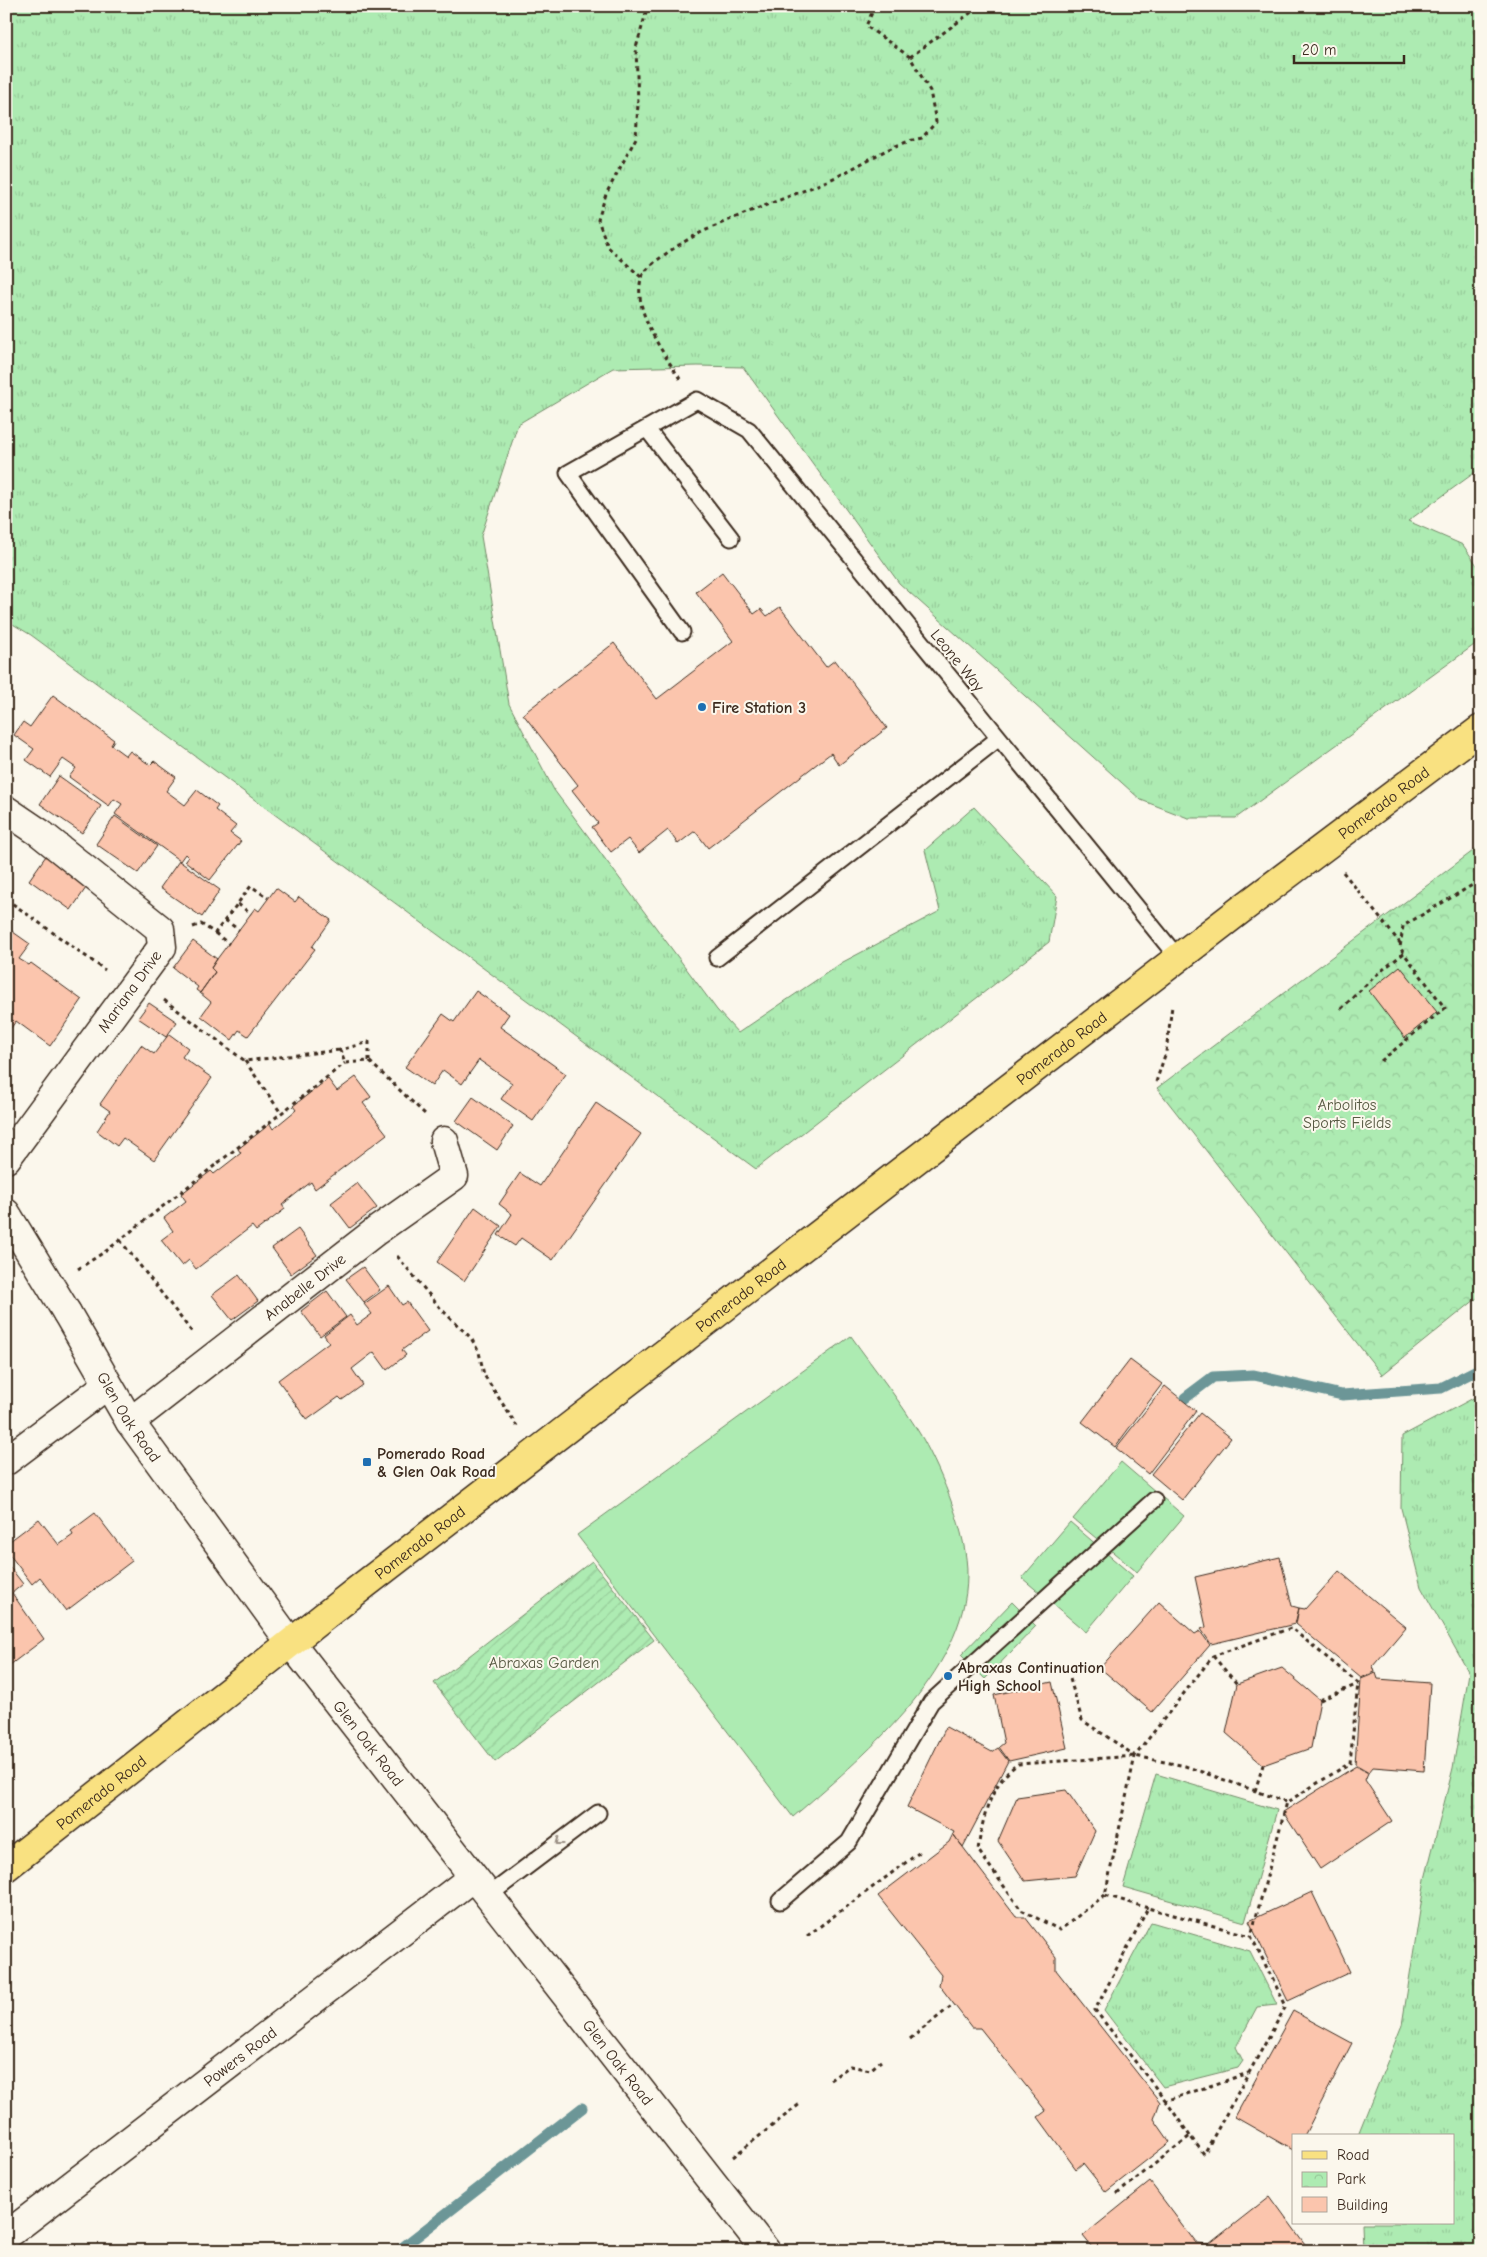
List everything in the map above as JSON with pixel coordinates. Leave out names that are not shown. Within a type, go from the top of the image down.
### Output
[{"type":"main road","name":"Pomerado Road","points":[[6,1867],[290,1642],[1178,958],[1481,729]]},
{"type":"street","name":"Mariana Drive","points":[[6,810],[40,832],[160,929],[162,947],[6,1159]]},
{"type":"street","name":"Anabelle Drive","points":[[130,1422],[376,1231],[454,1176],[444,1141]]},
{"type":"street","name":"Glen Oak Road","points":[[6,1213],[52,1286],[107,1385],[130,1422],[290,1642],[766,2251]]},
{"type":"street","points":[[6,1461],[107,1385]]},
{"type":"street","name":"Powers Road","points":[[6,2236],[481,1886]]},
{"type":"lane","points":[[682,632],[568,473],[698,400]]},
{"type":"lane","name":"Leone Way","points":[[698,400],[749,430],[1178,958]]},
{"type":"lane","points":[[647,429],[731,538]]},
{"type":"lane","points":[[716,958],[999,738]]},
{"type":"lane","points":[[780,1901],[849,1842],[932,1702],[1154,1500]]},
{"type":"lane","points":[[481,1886],[598,1813]]},
{"type":"path","points":[[641,277],[608,247],[598,220],[606,194],[636,138],[638,103],[636,48],[648,6]]},
{"type":"path","points":[[698,400],[681,380],[655,341],[640,301],[641,277],[654,262],[699,234],[838,176],[902,142],[922,138],[936,122],[930,91],[910,57],[866,26],[875,6]]},
{"type":"path","points":[[910,57],[980,6]]},
{"type":"path","points":[[1324,847],[1400,944]]},
{"type":"path","points":[[1381,1061],[1445,1008],[1400,948],[1403,926],[1481,880]]},
{"type":"path","points":[[215,933],[251,886],[268,898]]},
{"type":"path","points":[[6,898],[245,1061],[281,1113]]},
{"type":"path","points":[[238,904],[251,914]]},
{"type":"path","points":[[225,920],[239,930]]},
{"type":"path","points":[[161,936],[201,924],[229,944]]},
{"type":"path","points":[[1341,1009],[1375,976],[1404,953]]},
{"type":"path","points":[[1156,1082],[1166,1052],[1178,958]]},
{"type":"path","points":[[245,1061],[340,1050],[369,1042],[369,1061]]},
{"type":"path","points":[[340,1050],[345,1063]]},
{"type":"path","points":[[52,1286],[120,1240],[345,1063],[369,1061],[421,1108],[444,1141]]},
{"type":"path","points":[[376,1231],[441,1310],[471,1338],[479,1352],[484,1375],[535,1453]]},
{"type":"path","points":[[120,1240],[213,1358]]},
{"type":"path","points":[[1287,1802],[1185,1766],[1135,1756],[1018,1764],[1006,1772],[983,1818],[978,1850],[1021,1910],[1060,1930],[1105,1895],[1135,1756],[1213,1656],[1290,1628],[1358,1684]]},
{"type":"path","points":[[1213,1656],[1237,1684]]},
{"type":"path","points":[[1070,1679],[1082,1720],[1135,1756]]},
{"type":"path","points":[[1320,1700],[1358,1684]]},
{"type":"path","points":[[1148,1908],[1095,2010],[1166,2101],[1204,2154],[1286,2006],[1251,1936],[1287,1802],[1350,1763],[1358,1684]]},
{"type":"path","points":[[1255,1791],[1263,1765]]},
{"type":"path","points":[[806,1936],[920,1852]]},
{"type":"path","points":[[1105,1895],[1251,1936]]},
{"type":"path","points":[[910,2039],[954,2004]]},
{"type":"path","points":[[830,2080],[850,2066],[870,2070],[881,2061]]},
{"type":"path","points":[[1166,2101],[1249,2073]]},
{"type":"path","points":[[708,2176],[801,2103]]},
{"type":"path","points":[[1117,2194],[1190,2136]]},
{"type":"green space","points":[[6,6],[1481,6],[1481,468],[1408,521],[1463,545],[1481,571],[1481,640],[1236,818],[1188,818],[1141,800],[899,583],[743,367],[613,368],[518,424],[481,536],[509,704],[554,790],[717,1010],[738,1033],[843,962],[940,911],[925,850],[974,807],[1057,896],[1049,942],[756,1169],[31,635],[6,620]]},
{"type":"green space","name":"Arbolitos Sports Fields","points":[[1481,845],[1481,1295],[1382,1375],[1157,1088]]},
{"type":"green space","points":[[851,1336],[906,1412],[930,1453],[946,1487],[959,1524],[967,1575],[962,1611],[949,1646],[930,1679],[905,1711],[877,1741],[793,1817],[577,1535]]},
{"type":"green space","points":[[1481,1394],[1481,2251],[1363,2251],[1362,2224],[1454,2224],[1454,2134],[1359,2134],[1402,2025],[1425,1879],[1453,1768],[1469,1673],[1421,1587],[1401,1508],[1402,1436]]},
{"type":"green space","points":[[1121,1462],[1184,1516],[1137,1572],[1073,1519]]},
{"type":"green space","points":[[1070,1522],[1133,1576],[1086,1632],[1022,1578]]},
{"type":"green space","name":"Abraxas Garden","points":[[592,1561],[654,1640],[495,1762],[434,1683]]},
{"type":"green space","points":[[1012,1602],[1036,1626],[985,1679],[961,1655]]},
{"type":"green space","points":[[1156,1774],[1277,1810],[1245,1922],[1123,1887]]},
{"type":"green space","points":[[1151,1922],[1250,1951],[1277,2005],[1257,2007],[1236,2047],[1243,2061],[1238,2068],[1163,2087],[1104,2010]]},
{"type":"building","name":"Fire Station 3","points":[[722,572],[754,614],[761,609],[767,616],[780,607],[826,667],[835,660],[887,728],[839,765],[831,753],[708,848],[695,831],[678,844],[668,830],[639,853],[628,839],[611,852],[592,827],[598,823],[572,790],[578,785],[523,714],[614,643],[657,699],[733,641],[696,592]]},
{"type":"building","points":[[53,695],[114,740],[111,745],[126,756],[130,751],[150,765],[154,761],[176,777],[166,791],[185,805],[197,790],[218,806],[215,810],[236,826],[230,833],[241,841],[210,880],[185,861],[188,857],[185,854],[180,861],[115,814],[122,804],[114,799],[109,806],[69,777],[76,768],[63,759],[50,777],[26,760],[34,749],[14,735],[23,722],[30,727]]},
{"type":"building","points":[[59,776],[101,806],[82,833],[40,804]]},
{"type":"building","points":[[115,816],[157,846],[138,873],[96,844]]},
{"type":"building","points":[[48,853],[90,882],[71,910],[29,880]]},
{"type":"building","points":[[179,861],[220,890],[202,917],[160,888]]},
{"type":"building","points":[[276,888],[295,902],[299,897],[331,920],[312,947],[315,949],[248,1036],[239,1030],[232,1040],[201,1016],[211,1002],[200,993],[215,972],[211,968],[217,959],[255,908],[259,911]]},
{"type":"building","points":[[6,927],[30,944],[19,959],[29,965],[31,963],[82,1000],[50,1046],[16,1021],[8,1032],[6,1031]]},
{"type":"building","points":[[193,941],[217,959],[211,968],[215,972],[200,993],[196,990],[198,987],[173,968]]},
{"type":"building","points":[[1400,966],[1437,1012],[1405,1038],[1369,991]]},
{"type":"building","points":[[476,991],[509,1014],[500,1027],[566,1074],[533,1121],[501,1099],[512,1083],[479,1060],[462,1084],[443,1070],[432,1086],[405,1067],[443,1014],[454,1022]]},
{"type":"building","points":[[149,1003],[177,1022],[166,1037],[138,1018]]},
{"type":"building","points":[[169,1034],[188,1048],[182,1057],[212,1078],[154,1160],[123,1138],[117,1146],[97,1131],[110,1111],[100,1104],[141,1045],[154,1054]]},
{"type":"building","points":[[356,1077],[371,1097],[363,1103],[387,1134],[315,1189],[311,1182],[282,1205],[285,1209],[256,1231],[252,1226],[196,1269],[189,1260],[182,1266],[161,1240],[173,1231],[164,1218],[186,1201],[181,1194],[211,1171],[214,1174],[241,1153],[238,1149],[270,1124],[273,1129],[296,1110],[293,1106],[328,1079],[337,1091]]},
{"type":"building","points":[[473,1097],[513,1126],[497,1150],[456,1121]]},
{"type":"building","points":[[596,1103],[641,1134],[553,1260],[521,1238],[515,1246],[498,1235],[512,1214],[499,1204],[520,1173],[540,1186]]},
{"type":"building","points":[[357,1183],[377,1208],[350,1228],[331,1203]]},
{"type":"building","points":[[475,1207],[501,1226],[464,1281],[437,1262]]},
{"type":"building","points":[[298,1229],[317,1255],[291,1274],[272,1248]]},
{"type":"building","points":[[363,1267],[380,1290],[364,1302],[346,1279]]},
{"type":"building","points":[[239,1275],[258,1301],[232,1320],[212,1295]]},
{"type":"building","points":[[389,1286],[402,1305],[407,1302],[428,1331],[402,1350],[406,1355],[387,1370],[374,1352],[352,1369],[363,1385],[342,1400],[339,1397],[307,1420],[278,1380],[329,1342],[324,1335],[350,1315],[357,1325],[372,1314],[364,1304]]},
{"type":"building","points":[[327,1291],[346,1317],[320,1336],[301,1311]]},
{"type":"building","points":[[1130,1360],[1162,1384],[1115,1447],[1082,1422]]},
{"type":"building","points":[[1165,1386],[1196,1411],[1148,1474],[1116,1448]]},
{"type":"building","points":[[1200,1413],[1231,1438],[1182,1500],[1151,1474]]},
{"type":"building","points":[[95,1513],[132,1561],[66,1611],[40,1577],[32,1584],[6,1550],[6,1544],[39,1519],[59,1545],[73,1535],[71,1531]]},
{"type":"building","points":[[1280,1557],[1292,1606],[1299,1608],[1295,1624],[1211,1644],[1201,1629],[1206,1627],[1195,1577]]},
{"type":"building","points":[[6,1562],[23,1584],[12,1593],[44,1639],[6,1668]]},
{"type":"building","points":[[1339,1571],[1406,1627],[1373,1666],[1375,1672],[1361,1678],[1296,1624],[1299,1608],[1305,1609]]},
{"type":"building","points":[[1159,1602],[1195,1634],[1200,1631],[1210,1645],[1152,1712],[1100,1668]]},
{"type":"building","points":[[1282,1668],[1320,1700],[1311,1748],[1263,1765],[1226,1733],[1237,1684]]},
{"type":"building","points":[[1376,1673],[1378,1679],[1430,1683],[1424,1771],[1373,1767],[1369,1772],[1355,1764],[1361,1679]]},
{"type":"building","points":[[1052,1682],[1067,1748],[1009,1761],[999,1747],[1004,1743],[994,1695]]},
{"type":"building","points":[[946,1727],[992,1752],[998,1748],[1008,1761],[963,1847],[953,1834],[954,1832],[907,1807]]},
{"type":"building","points":[[1356,1766],[1368,1773],[1365,1780],[1392,1821],[1320,1869],[1283,1812]]},
{"type":"building","points":[[1066,1790],[1095,1831],[1075,1876],[1025,1881],[998,1841],[1017,1797]]},
{"type":"building","points":[[953,1834],[1016,1917],[1025,1917],[1056,1957],[1056,1970],[1160,2102],[1154,2119],[1170,2142],[1106,2192],[1083,2163],[1076,2169],[1038,2117],[1046,2111],[980,2028],[972,2028],[939,1985],[941,1975],[878,1896],[949,1842]]},
{"type":"building","points":[[1312,1892],[1350,1972],[1288,2001],[1249,1921]]},
{"type":"building","points":[[1293,2011],[1352,2043],[1305,2134],[1292,2134],[1292,2149],[1235,2117]]},
{"type":"building","points":[[1150,2182],[1196,2243],[1209,2244],[1270,2196],[1310,2251],[1095,2251],[1083,2236]]},
{"type":"waterway","points":[[1185,1398],[1213,1377],[1254,1375],[1342,1395],[1441,1388],[1481,1368]]},
{"type":"waterway","points":[[398,2251],[582,2108]]},
{"type":"place","name":"Fire Station 3","points":[[702,707]]},
{"type":"place","name":"Pomerado Road & Glen Oak Road","points":[[367,1462]]},
{"type":"place","name":"Abraxas Continuation High School","points":[[948,1676]]}]
